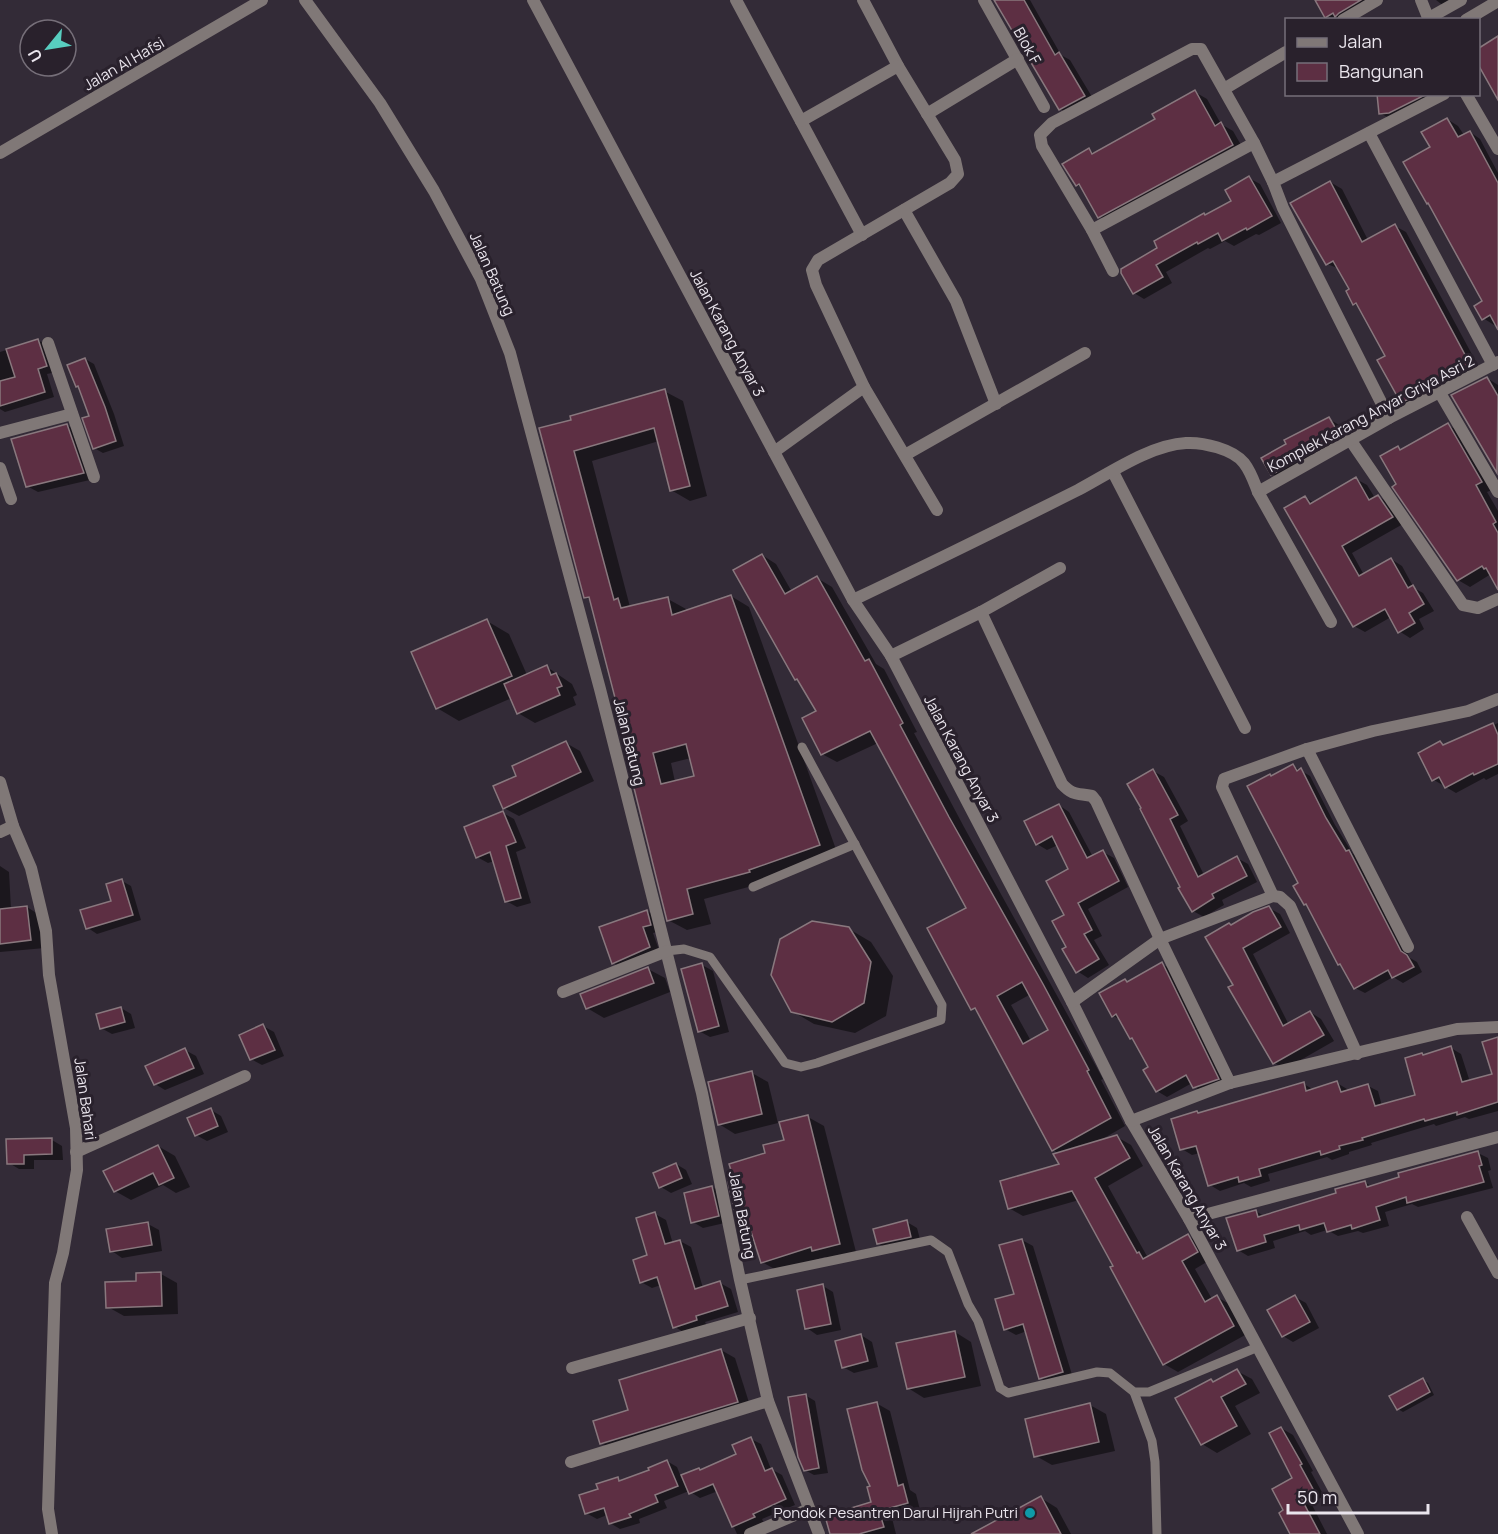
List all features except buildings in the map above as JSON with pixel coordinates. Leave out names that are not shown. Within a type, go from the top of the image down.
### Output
[{"type":"street","name":"Jalan Al Hafsi","points":[[0,153],[262,0]]},
{"type":"street","name":"Jalan Batung","points":[[305,0],[380,103],[434,191],[481,279],[510,353],[600,689],[702,1093],[740,1280],[768,1401],[819,1534]]},
{"type":"street","name":"Jalan Karang Anyar 3","points":[[533,0],[854,600],[891,656],[1072,1002],[1131,1121],[1189,1219],[1358,1534]]},
{"type":"street","points":[[735,0],[862,235]]},
{"type":"street","points":[[863,0],[898,66],[955,160],[958,174],[950,183],[818,260],[812,270],[816,285],[864,387],[937,510]]},
{"type":"street","name":"Blok F","points":[[984,0],[1044,107]]},
{"type":"street","points":[[1346,18],[1377,0]]},
{"type":"street","points":[[1421,0],[1429,18]]},
{"type":"street","points":[[1431,18],[1461,0]]},
{"type":"street","points":[[1469,18],[1498,1]]},
{"type":"street","points":[[1113,271],[1092,230],[1042,146],[1040,135],[1052,123],[1192,49],[1201,49],[1254,143],[1283,208],[1389,418]]},
{"type":"street","points":[[1224,89],[1285,53]]},
{"type":"street","points":[[927,114],[1018,59]]},
{"type":"street","points":[[801,122],[898,66]]},
{"type":"street","points":[[1273,182],[1440,96]]},
{"type":"street","points":[[1467,96],[1498,149]]},
{"type":"street","points":[[1369,133],[1496,363]]},
{"type":"street","points":[[1092,230],[1254,143]]},
{"type":"street","points":[[904,210],[956,301],[996,404]]},
{"type":"street","points":[[48,343],[94,477]]},
{"type":"street","points":[[905,455],[1085,353]]},
{"type":"street","name":"Komplek Karang Anyar Griya Asri 2","points":[[1258,492],[1389,418],[1496,363]]},
{"type":"street","points":[[774,452],[864,387]]},
{"type":"street","points":[[1440,393],[1498,492]]},
{"type":"street","points":[[0,433],[72,414]]},
{"type":"street","points":[[1351,441],[1463,605],[1478,608],[1498,599]]},
{"type":"street","points":[[854,600],[1113,472],[1156,448],[1186,442],[1210,444],[1239,458],[1244,463],[1331,622]]},
{"type":"street","points":[[0,468],[11,499]]},
{"type":"street","points":[[1113,472],[1245,728]]},
{"type":"street","points":[[891,656],[981,612],[1060,567]]},
{"type":"street","points":[[981,612],[1062,784],[1072,793],[1092,796],[1096,801],[1230,1083]]},
{"type":"street","points":[[1272,896],[1222,787],[1224,779],[1307,749],[1373,731],[1468,711],[1498,699]]},
{"type":"street","points":[[1307,749],[1408,946]]},
{"type":"street","name":"Jalan Bahari","points":[[0,782],[12,826],[31,868],[46,931],[49,975],[76,1128],[77,1170],[63,1253],[55,1283],[48,1509],[52,1534]]},
{"type":"street","points":[[0,832],[12,826]]},
{"type":"street","points":[[1072,1002],[1160,939],[1272,896],[1280,897],[1290,906],[1357,1054]]},
{"type":"street","points":[[563,992],[667,951]]},
{"type":"street","points":[[1131,1121],[1230,1083],[1457,1029],[1498,1027]]},
{"type":"street","points":[[76,1152],[245,1076]]},
{"type":"street","points":[[1189,1219],[1498,1137]]},
{"type":"street","points":[[1467,1217],[1498,1273]]},
{"type":"street","points":[[572,1368],[750,1318]]},
{"type":"street","points":[[571,1462],[768,1401]]},
{"type":"street","points":[[750,1534],[809,1509]]},
{"type":"lane","points":[[667,951],[684,949],[710,957],[785,1063],[801,1067],[817,1063],[941,1020],[942,1005],[802,747]]},
{"type":"lane","points":[[753,887],[855,844]]},
{"type":"lane","points":[[740,1280],[931,1240],[948,1252],[968,1304],[978,1321],[999,1388],[1008,1393],[1084,1374],[1110,1373],[1134,1392],[1152,1441],[1155,1462],[1157,1534]]},
{"type":"lane","points":[[1134,1392],[1149,1392],[1258,1347]]},
{"type":"place","name":"Pondok Pesantren Darul Hijrah Putri","points":[[1030,1513]]}]
